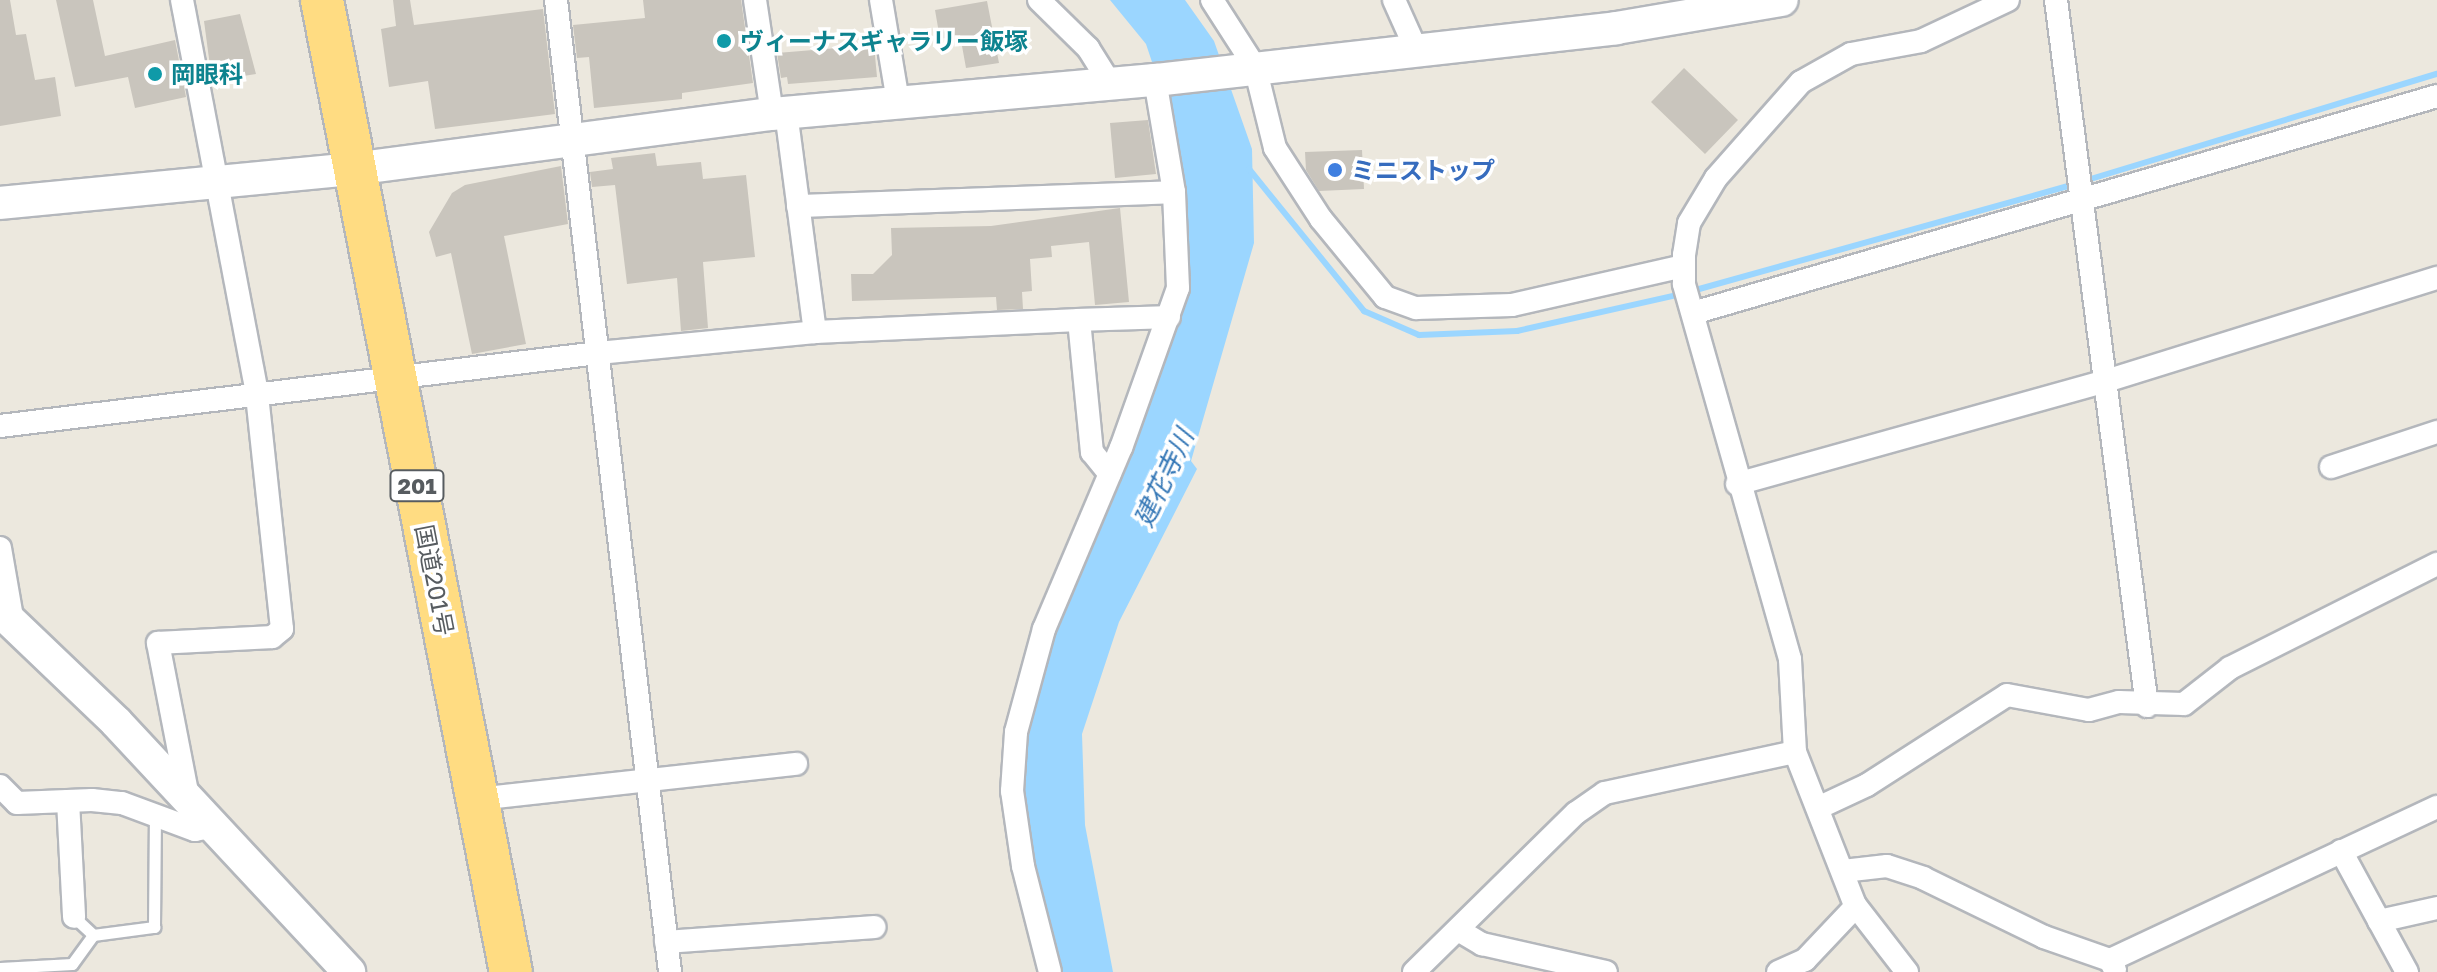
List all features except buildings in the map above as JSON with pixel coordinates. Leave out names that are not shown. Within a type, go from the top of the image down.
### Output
[{"type":"highway","name":"国道201号","points":[[322,0],[511,972]]},
{"type":"street","points":[[182,0],[257,395],[282,629],[272,637],[158,643],[188,797]]},
{"type":"street","points":[[556,0],[670,972]]},
{"type":"street","points":[[755,0],[798,206],[815,332]]},
{"type":"street","points":[[881,0],[898,102]]},
{"type":"street","points":[[1039,0],[1088,48],[1109,82]]},
{"type":"street","points":[[1212,0],[1248,68],[1275,148],[1372,285],[1399,304],[1557,299],[1684,266]]},
{"type":"street","points":[[1394,0],[1415,47]]},
{"type":"street","points":[[0,203],[353,169],[779,113],[1155,80],[1415,47],[1616,28],[1782,0]]},
{"type":"street","points":[[1907,972],[1856,906],[1820,807],[1795,752],[1790,659],[1737,484],[1684,266],[1689,223],[1716,178],[1801,82],[1851,54],[1921,41],[2008,0]]},
{"type":"street","points":[[2056,0],[2147,706]]},
{"type":"street","points":[[1050,972],[1023,866],[1012,791],[1016,732],[1044,629],[1110,474],[1178,288],[1174,192],[1155,80]]},
{"type":"street","points":[[1693,313],[2437,96]]},
{"type":"street","points":[[798,206],[1174,192]]},
{"type":"street","points":[[1737,484],[2106,381],[2437,278]]},
{"type":"street","points":[[0,426],[598,353],[815,332],[1169,317]]},
{"type":"street","points":[[1079,320],[1092,452],[1110,474]]},
{"type":"street","points":[[2331,467],[2437,432]]},
{"type":"street","points":[[0,548],[6,617],[188,797],[349,972]]},
{"type":"street","points":[[1820,807],[1867,785],[2007,695],[2089,710],[2119,702],[2147,706],[2184,704],[2230,668],[2437,564]]},
{"type":"street","points":[[1414,972],[1460,931],[1576,813],[1605,793],[1795,752]]},
{"type":"street","points":[[477,799],[647,777],[796,764]]},
{"type":"street","points":[[0,786],[9,806],[68,801],[122,803],[195,830],[216,826]]},
{"type":"street","points":[[68,801],[74,917]]},
{"type":"street","points":[[1843,871],[1887,866],[1923,878],[2044,937],[2113,966],[2341,851],[2437,807]]},
{"type":"street","points":[[2341,851],[2407,972]]},
{"type":"street","points":[[1778,972],[1805,960],[1856,906]]},
{"type":"street","points":[[2379,921],[2437,908]]},
{"type":"street","points":[[666,942],[874,927]]},
{"type":"street","points":[[1460,931],[1482,944],[1606,972]]},
{"type":"lane","points":[[0,968],[72,964],[93,935],[154,927],[155,817]]},
{"type":"lane","points":[[74,917],[93,935]]},
{"type":"water","name":"建花寺川","points":[[1110,0],[1185,0],[1214,41],[1252,149],[1254,243],[1191,461],[1197,469],[1119,622],[1082,734],[1085,825],[1113,972],[1058,972],[1025,827],[1022,766],[1053,629],[1174,318],[1165,101],[1146,44]]},
{"type":"waterway","points":[[2084,181],[2437,74]]},
{"type":"waterway","points":[[1249,169],[1364,311],[1419,335],[1517,331],[1681,294]]},
{"type":"waterway","points":[[1692,291],[2074,184]]},
{"type":"place","name":"ヴィーナスギャラリー飯塚","points":[[724,41]]},
{"type":"place","name":"岡眼科","points":[[155,74]]},
{"type":"place","name":"ミニストップ","points":[[1335,170]]}]
